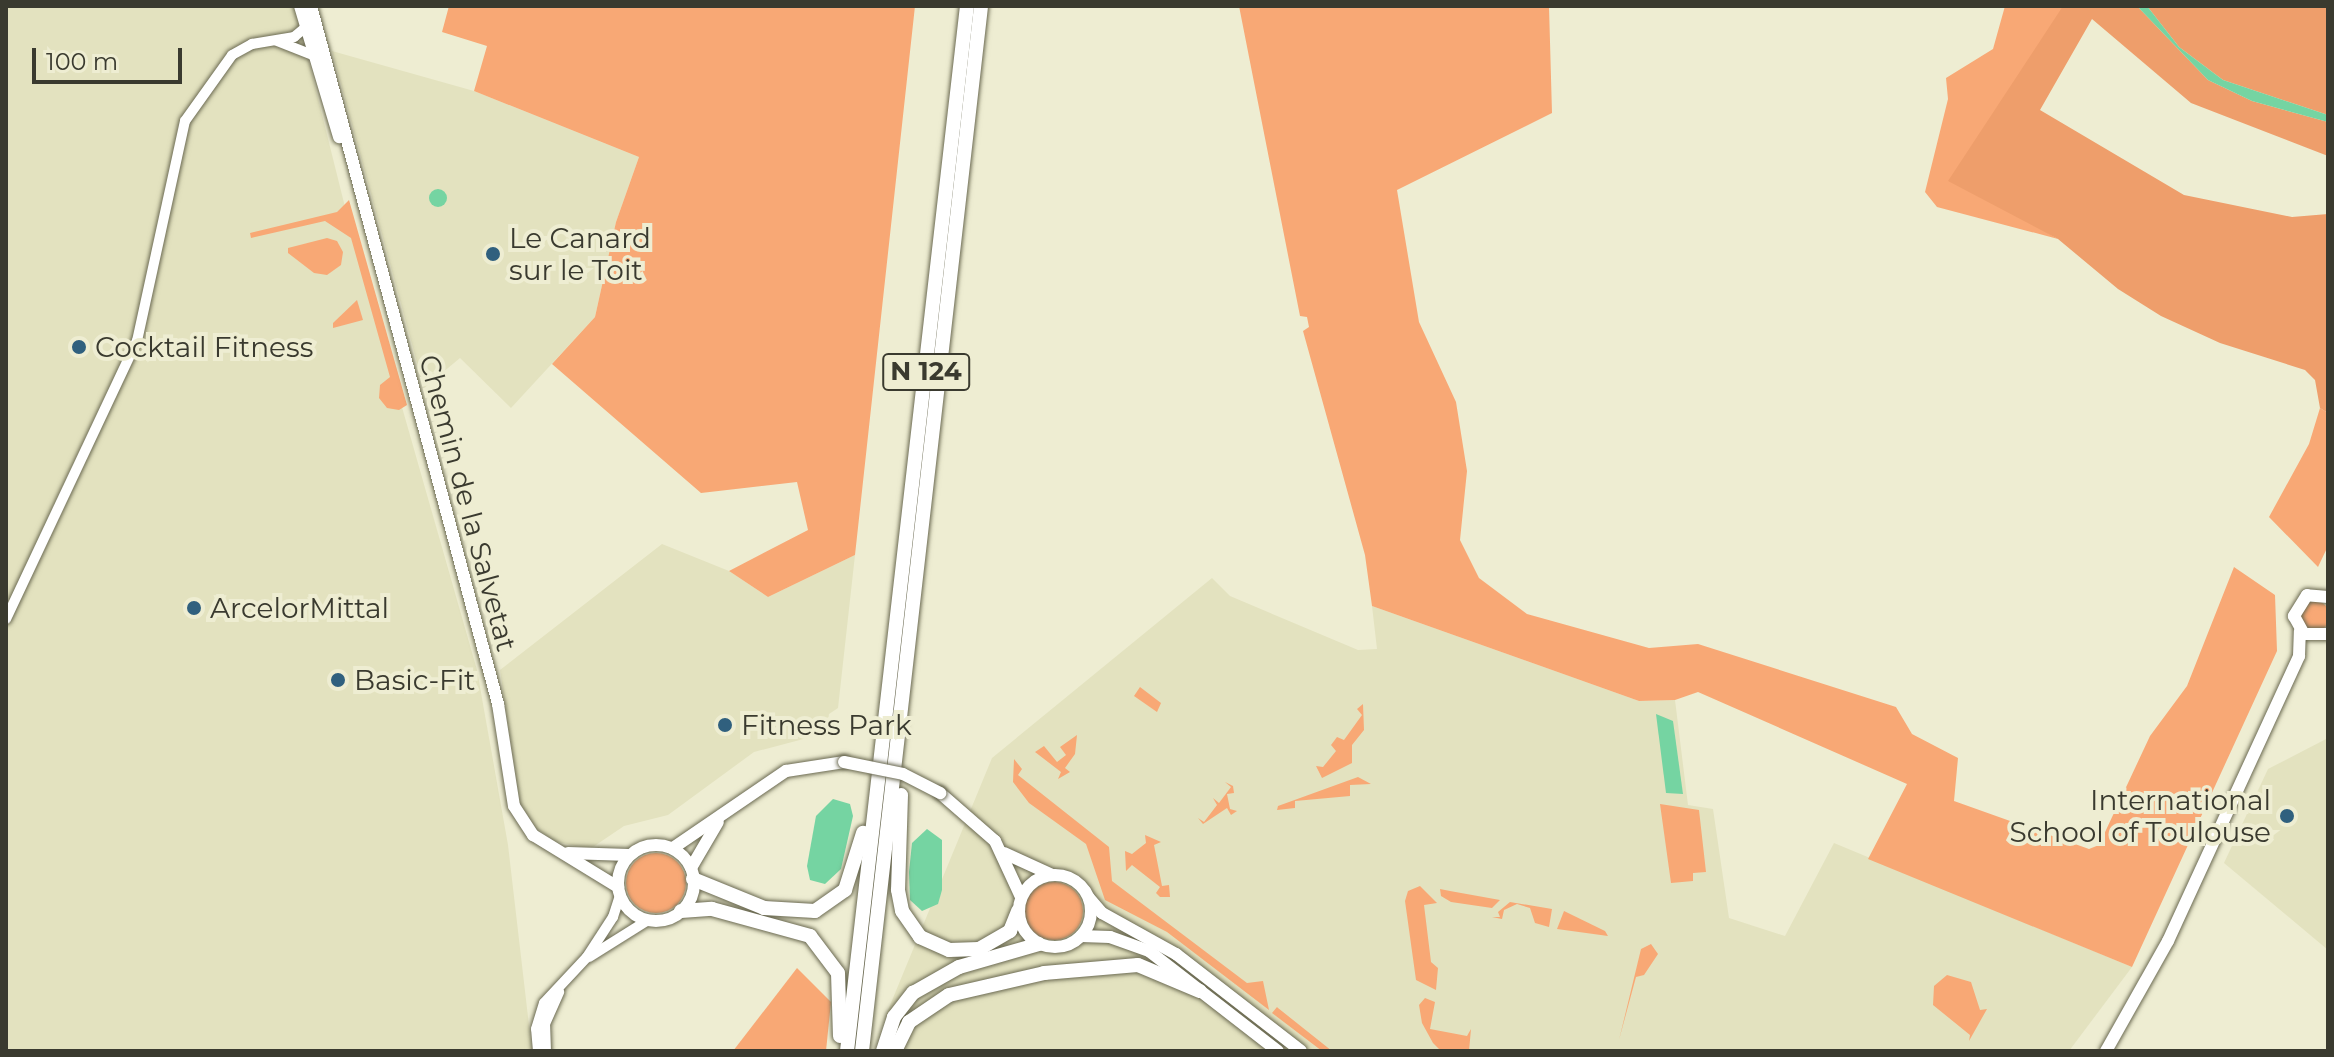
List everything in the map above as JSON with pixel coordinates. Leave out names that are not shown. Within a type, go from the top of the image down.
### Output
[{"type":"highway","name":"N 124","points":[[847,1051],[967,6]]},
{"type":"highway","name":"N 124","points":[[862,1051],[981,6]]},
{"type":"highway","points":[[907,675],[897,864],[902,911],[920,937],[949,950],[964,951],[1001,939],[1019,904]]},
{"type":"highway","points":[[692,874],[728,896],[791,913],[815,911],[828,904],[855,871],[882,738]]},
{"type":"highway","points":[[681,911],[712,909],[743,916],[799,931],[821,946],[842,988],[839,1051]]},
{"type":"highway","points":[[883,1051],[902,1003],[925,984],[959,967],[1039,944]]},
{"type":"highway","points":[[895,1051],[909,1022],[949,995],[1044,973],[1138,965],[1200,991]]},
{"type":"main road","name":"Chemin de la Salvetat","points":[[300,6],[346,146]]},
{"type":"main road","name":"Chemin de la Salvetat","points":[[311,6],[346,146],[498,704],[514,806],[533,835],[619,891]]},
{"type":"main road","points":[[2106,1051],[2168,941],[2299,656],[2300,631],[2296,607],[2322,595],[2328,584]]},
{"type":"main road","points":[[2300,631],[2324,636]]},
{"type":"main road","points":[[2299,656],[2324,636]]},
{"type":"main road","points":[[724,813],[692,874],[681,911],[648,920],[632,912],[619,891],[629,855],[646,846],[673,848],[724,813],[786,771],[844,762],[903,774],[940,793],[1002,852],[1052,875],[1077,882],[1102,913],[1176,954],[1301,1051]]},
{"type":"main road","points":[[673,848],[692,874]]},
{"type":"main road","points":[[1002,852],[1026,934],[1039,944],[1057,948],[1081,936],[1138,945],[1278,1051]]},
{"type":"main road","name":"Chemin de la Salvetat","points":[[565,853],[629,855]]},
{"type":"main road","points":[[1019,904],[1033,882],[1052,875]]},
{"type":"main road","points":[[1081,936],[1090,918],[1089,898]]},
{"type":"street","points":[[6,619],[137,341],[185,121],[232,55],[252,44],[276,41],[306,27]]},
{"type":"street","points":[[276,41],[315,56]]},
{"type":"street","points":[[538,1051],[540,1012],[587,957],[613,917],[619,891]]},
{"type":"street","points":[[587,957],[648,920]]},
{"type":"street","points":[[546,1051],[547,1016],[564,982]]},
{"type":"shaded area","points":[[6,6],[295,6],[346,211],[477,670],[508,845],[532,1051],[6,1051]]},
{"type":"shaded area","points":[[449,6],[915,6],[855,555],[768,597],[729,571],[808,530],[797,482],[701,493],[552,364],[595,317],[616,222],[639,157],[474,91],[487,46],[442,32]]},
{"type":"shaded area","points":[[1239,6],[1549,6],[1552,113],[1397,190],[1419,322],[1456,402],[1467,471],[1460,540],[1479,578],[1527,614],[1649,648],[1698,644],[1896,707],[1912,734],[1958,758],[1954,801],[2089,849],[2099,845],[2150,736],[2187,686],[2234,567],[2275,595],[2277,651],[2132,967],[1868,859],[1907,784],[1698,692],[1675,700],[1639,701],[1372,606],[1365,555],[1303,331],[1309,327],[1307,317],[1300,316]]},
{"type":"shaded area","points":[[2005,6],[2063,6],[1999,204],[2058,239],[1937,207],[1925,192],[1948,99],[1946,78],[1993,49]]},
{"type":"shaded area","points":[[2063,6],[2137,6],[2208,80],[2252,101],[2328,122],[2328,156],[2191,103],[2092,19],[2040,110],[2184,195],[2292,217],[2328,214],[2328,413],[2320,408],[2315,380],[2305,370],[2220,343],[2161,316],[2118,289],[2058,239],[1948,181]]},
{"type":"shaded area","points":[[2137,6],[2147,6],[2179,47],[2223,80],[2328,115],[2328,122],[2252,101],[2208,80]]},
{"type":"shaded area","points":[[2147,6],[2328,6],[2328,115],[2223,80],[2179,47]]},
{"type":"shaded area","points":[[332,51],[474,91],[639,157],[616,222],[595,317],[511,408],[460,358],[424,388]]},
{"type":"shaded area","points":[[438,189],[447,198],[438,207],[429,198]]},
{"type":"shaded area","points":[[349,200],[407,405],[399,410],[387,408],[379,398],[380,385],[390,377],[351,238],[325,221],[251,238],[250,233],[337,212]]},
{"type":"shaded area","points":[[327,238],[337,241],[343,252],[341,265],[327,275],[314,273],[288,253],[288,248]]},
{"type":"shaded area","points":[[357,300],[363,320],[333,328],[333,323]]},
{"type":"shaded area","points":[[2320,408],[2328,413],[2328,546],[2318,567],[2269,517],[2309,444]]},
{"type":"shaded area","points":[[662,544],[729,571],[768,597],[855,555],[838,708],[829,714],[826,733],[754,752],[668,815],[624,826],[590,849],[554,841],[535,827],[520,803],[500,670]]},
{"type":"shaded area","points":[[1212,578],[1230,596],[1358,650],[1377,649],[1372,606],[1639,701],[1675,700],[1688,805],[1713,809],[1729,918],[1785,936],[1834,843],[2132,967],[2069,1051],[881,1051],[886,1015],[992,758]]},
{"type":"shaded area","points":[[2315,601],[2326,605],[2330,616],[2326,627],[2315,631],[2304,627],[2300,616],[2304,605]]},
{"type":"shaded area","points":[[1140,687],[1161,703],[1157,712],[1134,696]]},
{"type":"shaded area","points":[[1363,704],[1364,730],[1352,745],[1352,763],[1322,778],[1316,766],[1323,767],[1336,751],[1331,745],[1337,737],[1344,740],[1362,715],[1357,709]]},
{"type":"shaded area","points":[[1656,714],[1673,721],[1683,794],[1666,793]]},
{"type":"shaded area","points":[[1077,735],[1075,754],[1065,768],[1070,772],[1058,779],[1061,772],[1035,752],[1044,746],[1057,762],[1066,755],[1060,747]]},
{"type":"shaded area","name":"International School of Toulouse","points":[[2328,738],[2328,950],[2224,863],[2268,769]]},
{"type":"shaded area","points":[[1014,759],[1022,769],[1018,775],[1109,847],[1112,881],[1247,983],[1263,981],[1269,1010],[1167,932],[1105,900],[1086,844],[1029,803],[1013,782]]},
{"type":"shaded area","points":[[1358,777],[1371,784],[1350,785],[1350,796],[1295,801],[1295,808],[1277,810],[1278,806]]},
{"type":"shaded area","points":[[1225,782],[1233,786],[1234,793],[1227,794],[1230,809],[1237,811],[1231,815],[1227,808],[1203,824],[1198,818],[1204,822],[1217,805],[1213,798],[1219,803],[1231,787]]},
{"type":"shaded area","points":[[833,799],[850,804],[853,816],[841,869],[825,884],[810,880],[807,866],[816,816]]},
{"type":"shaded area","points":[[1660,804],[1699,810],[1706,872],[1693,873],[1693,881],[1671,883]]},
{"type":"shaded area","points":[[927,829],[942,840],[942,890],[938,904],[922,911],[910,900],[909,872],[912,843]]},
{"type":"shaded area","points":[[1145,835],[1161,842],[1154,845],[1162,886],[1169,885],[1170,897],[1160,897],[1156,893],[1160,887],[1132,865],[1126,871],[1125,851],[1132,854],[1146,843]]},
{"type":"shaded area","points":[[656,853],[668,855],[677,862],[684,871],[684,895],[677,904],[668,911],[656,913],[644,911],[635,904],[628,895],[626,883],[628,871],[635,862],[644,855]]},
{"type":"shaded area","points":[[1054,882],[1075,890],[1083,911],[1075,932],[1054,940],[1033,932],[1025,911],[1033,890]]},
{"type":"shaded area","points":[[1420,886],[1437,903],[1424,905],[1431,962],[1438,968],[1436,990],[1416,980],[1405,901],[1408,891]]},
{"type":"shaded area","points":[[1440,889],[1500,900],[1492,908],[1451,902],[1441,896]]},
{"type":"shaded area","points":[[1510,902],[1552,909],[1549,927],[1535,923],[1530,908],[1517,904],[1504,910],[1502,919],[1492,917],[1500,917],[1498,912]]},
{"type":"shaded area","points":[[1564,911],[1605,931],[1608,936],[1557,929]]},
{"type":"shaded area","points":[[1651,944],[1658,954],[1644,975],[1636,977],[1619,1040],[1641,949]]},
{"type":"shaded area","points":[[797,968],[831,1002],[826,1051],[733,1051]]},
{"type":"shaded area","points":[[1947,975],[1971,982],[1980,1010],[1987,1009],[1969,1041],[1970,1035],[1933,1005],[1934,986]]},
{"type":"shaded area","points":[[1425,998],[1435,1002],[1430,1029],[1467,1036],[1471,1029],[1469,1051],[1441,1051],[1433,1043],[1422,1023],[1419,1005]]},
{"type":"shaded area","points":[[1277,1007],[1332,1051],[1322,1051],[1272,1013]]},
{"type":"place","name":"Le Canard sur le Toit","points":[[493,254]]},
{"type":"place","name":"Cocktail Fitness","points":[[79,347]]},
{"type":"place","name":"ArcelorMittal","points":[[194,608]]},
{"type":"place","name":"Basic-Fit","points":[[338,680]]},
{"type":"place","name":"Fitness Park","points":[[725,725]]},
{"type":"place","name":"International School of Toulouse","points":[[2287,816]]}]
